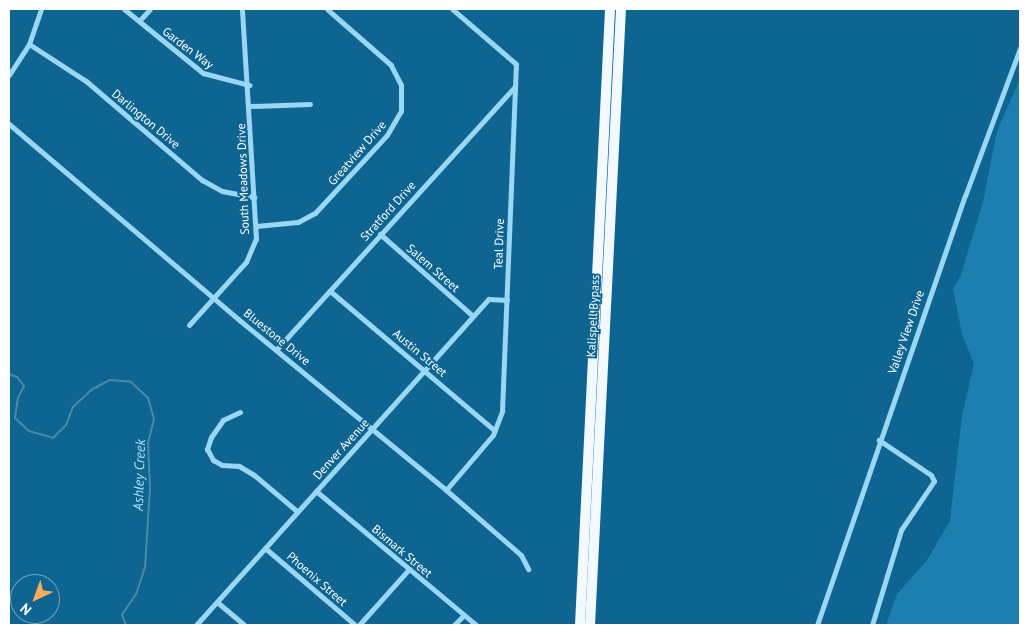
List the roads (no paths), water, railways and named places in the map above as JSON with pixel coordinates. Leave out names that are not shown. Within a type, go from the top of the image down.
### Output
[{"type":"highway","name":"Kalispell Bypass","points":[[580,625],[610,9]]},
{"type":"highway","name":"Kalispell Bypass","points":[[590,625],[621,9]]},
{"type":"highway","points":[[574,625],[582,581]]},
{"type":"street","points":[[9,74],[30,44],[41,9]]},
{"type":"street","name":"Garden Way","points":[[124,9],[202,73],[249,84]]},
{"type":"street","points":[[139,21],[150,9]]},
{"type":"street","name":"South Meadows Drive","points":[[189,326],[251,254],[256,226],[249,84],[242,9]]},
{"type":"street","name":"Greatview Drive","points":[[256,226],[298,222],[315,214],[387,135],[401,111],[401,86],[391,65],[327,9]]},
{"type":"street","name":"Teal Drive","points":[[446,490],[495,432],[504,402],[516,64],[453,9]]},
{"type":"street","name":"Darlington Drive","points":[[30,44],[86,80],[207,183],[222,191],[254,197]]},
{"type":"street","name":"Valley View Drive","points":[[817,625],[879,440],[1020,48]]},
{"type":"street","name":"Stratford Drive","points":[[276,350],[515,86]]},
{"type":"street","points":[[250,106],[310,104]]},
{"type":"street","name":"Bluestone Drive","points":[[9,124],[276,350],[446,490],[521,555],[528,568]]},
{"type":"street","name":"Salem Street","points":[[380,234],[473,316]]},
{"type":"street","name":"Austin Street","points":[[330,291],[495,432]]},
{"type":"street","name":"Denver Avenue","points":[[196,625],[489,299],[507,300]]},
{"type":"street","points":[[240,412],[223,420],[211,437],[207,449],[213,460],[247,470],[298,512]]},
{"type":"street","points":[[872,625],[901,530],[934,481],[930,475],[879,440]]},
{"type":"street","name":"Bismark Street","points":[[316,491],[476,625]]},
{"type":"street","name":"Phoenix Street","points":[[266,548],[357,625]]},
{"type":"street","points":[[357,625],[409,569]]},
{"type":"street","points":[[217,602],[244,625]]},
{"type":"street","points":[[454,625],[464,615]]},
{"type":"waterway","name":"Ashley Creek","points":[[9,374],[17,377],[24,386],[18,398],[15,418],[29,431],[53,438],[66,425],[73,407],[91,390],[110,380],[131,382],[148,398],[154,419],[148,443],[150,488],[145,567],[136,594],[122,615],[126,625]]}]
